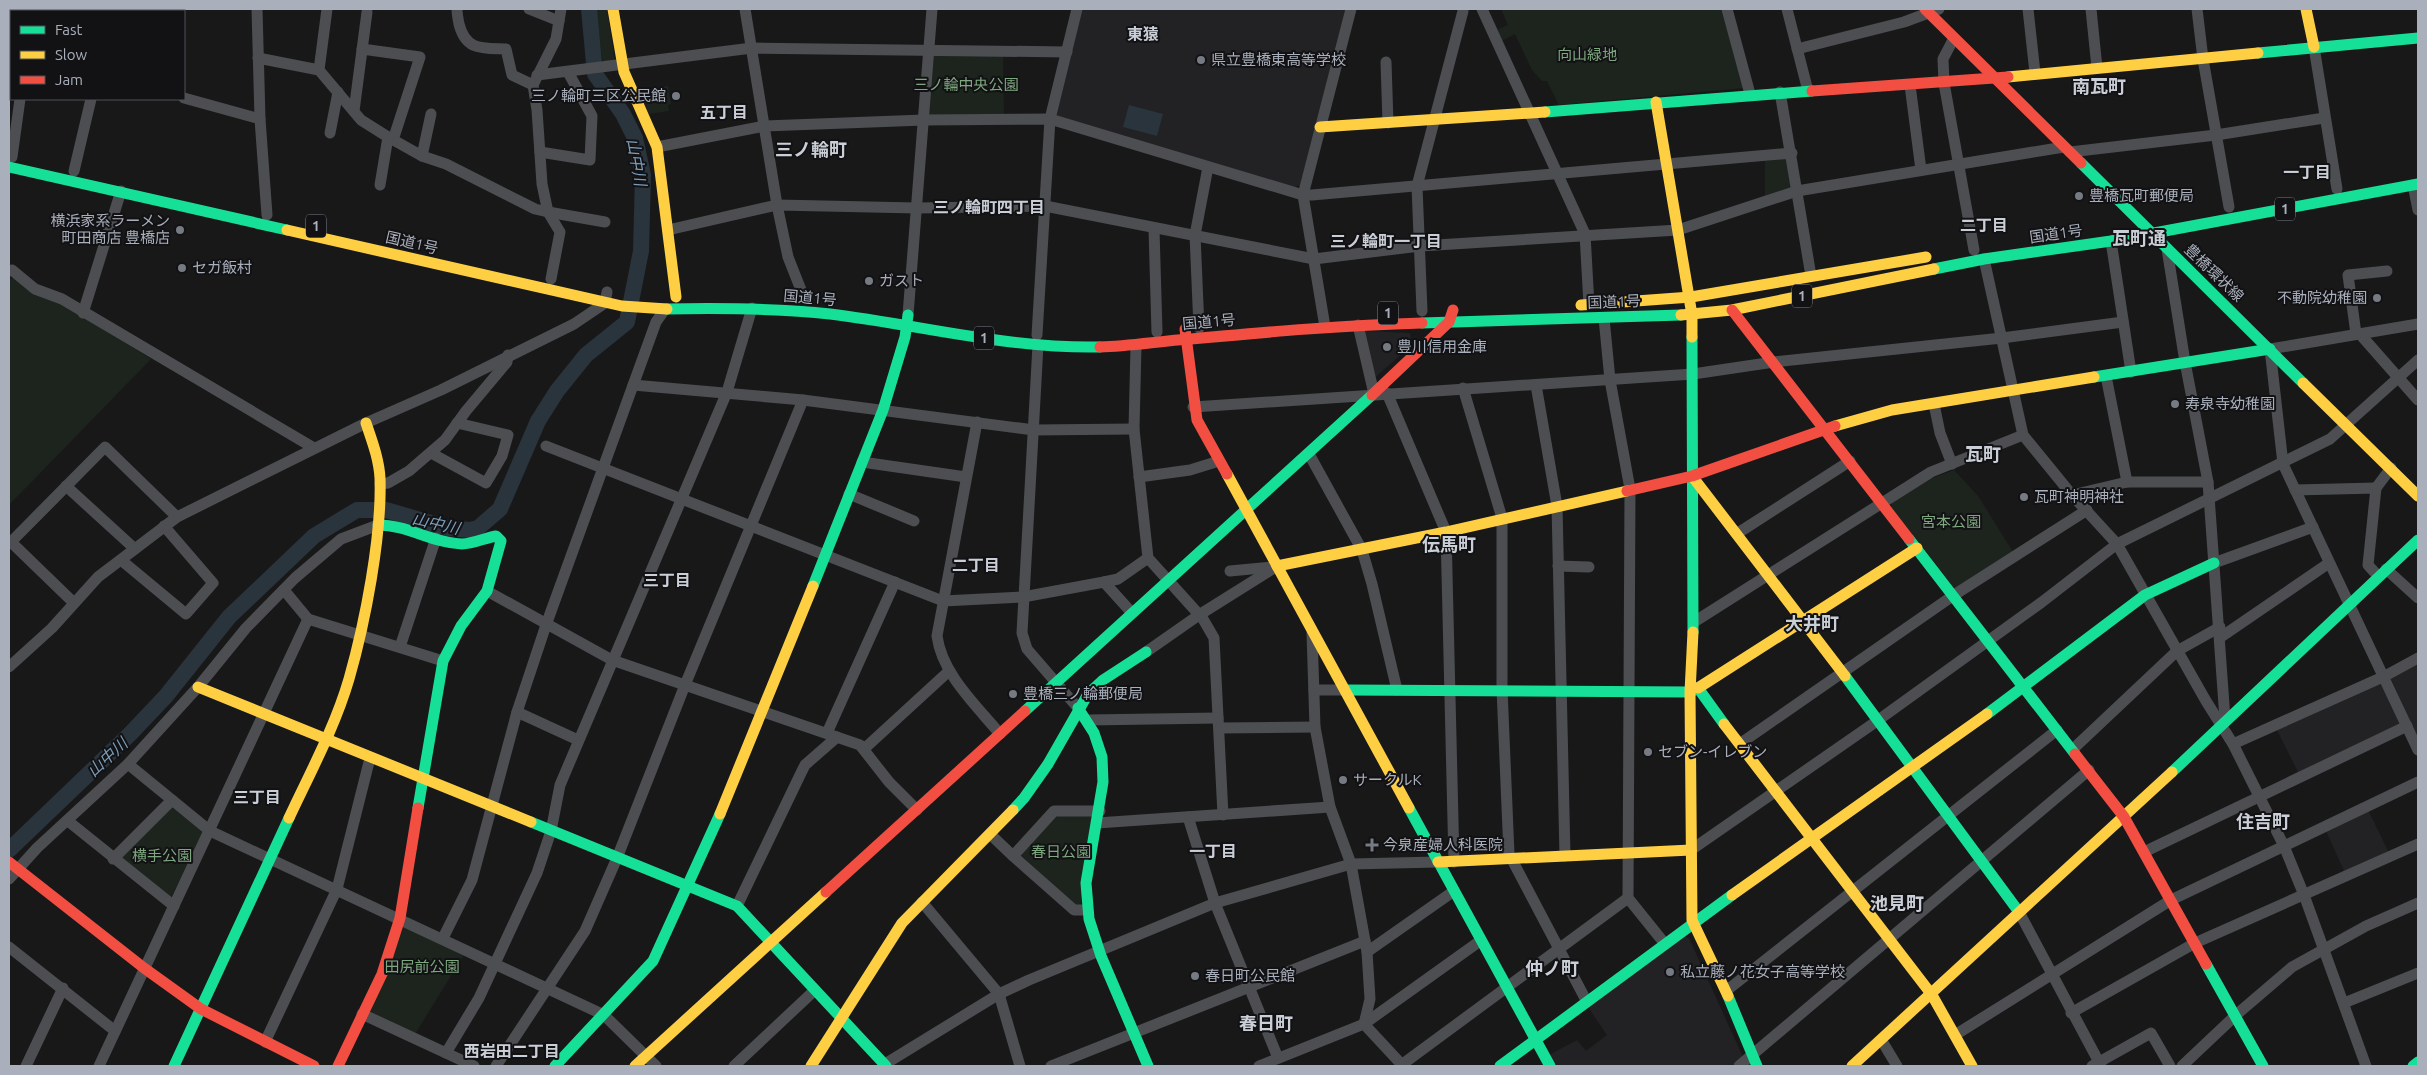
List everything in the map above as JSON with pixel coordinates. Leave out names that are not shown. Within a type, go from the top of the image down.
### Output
[{"type":"main road","points":[[613,9],[623,65],[657,147],[676,297]]},
{"type":"main road","points":[[2306,9],[2314,47]]},
{"type":"main road","name":"豊橋環状線","points":[[1931,10],[1954,38],[2067,150],[2135,223],[2151,233],[2418,496]]},
{"type":"main road","points":[[1320,127],[1529,113],[1750,94],[1944,83],[2418,38]]},
{"type":"main road","points":[[1656,102],[1691,297],[1692,315],[1694,622],[1692,920],[1726,991],[1755,1061]]},
{"type":"main road","name":"国道1号","points":[[10,160],[74,171],[552,279],[606,297]]},
{"type":"main road","name":"国道1号","points":[[10,160],[122,191],[623,300],[647,302],[676,297],[805,300],[907,320],[1037,340],[1136,346],[1186,334],[1458,309],[1449,322]]},
{"type":"main road","name":"1","points":[[2225,208],[2336,189],[2418,172]]},
{"type":"main road","name":"国道1号","points":[[1037,340],[1157,332],[1186,334],[1199,328],[1324,322],[1358,325],[1692,315],[1732,310],[1984,259],[2111,241],[2416,185]]},
{"type":"main road","points":[[2135,223],[2158,219]]},
{"type":"main road","name":"国道1号","points":[[1955,253],[2023,242]]},
{"type":"main road","name":"国道1号","points":[[1570,306],[1691,297],[1936,256]]},
{"type":"main road","name":"国道1号","points":[[647,302],[665,309],[752,308],[907,320]]},
{"type":"main road","points":[[1732,310],[1826,429],[2124,817],[2263,1066]]},
{"type":"main road","points":[[555,1066],[653,961],[733,785],[883,410],[907,320]]},
{"type":"main road","points":[[635,1066],[1309,454],[1449,322]]},
{"type":"main road","points":[[1186,334],[1196,420],[1550,1066]]},
{"type":"main road","points":[[1277,566],[1446,532],[1692,476],[1826,429],[1892,410],[2270,349]]},
{"type":"main road","points":[[174,1066],[326,740],[349,680],[360,634],[378,525],[380,484],[376,451],[366,422]]},
{"type":"main road","points":[[1692,476],[1738,533],[2019,912]]},
{"type":"main road","points":[[338,1066],[382,974],[400,918],[443,661],[461,626],[487,591],[501,545],[498,537],[459,544],[401,526],[378,525]]},
{"type":"main road","points":[[1852,1066],[1882,1041],[2019,912],[2124,817],[2223,721],[2418,540]]},
{"type":"main road","points":[[1345,690],[1694,690],[1917,548]]},
{"type":"main road","points":[[1500,1066],[1665,944],[2025,687],[2145,595],[2214,563]]},
{"type":"main road","points":[[811,1066],[892,936],[922,902],[990,834],[1033,786],[1088,694],[1103,680],[1146,652]]},
{"type":"main road","points":[[198,687],[262,715],[737,906],[841,1016],[884,1066]]},
{"type":"main road","points":[[1694,690],[1741,743],[1774,791],[1932,994],[1972,1066]]},
{"type":"main road","points":[[1078,708],[1097,735],[1104,762],[1105,777],[1088,878],[1088,910],[1099,951],[1148,1066]]},
{"type":"main road","points":[[1438,862],[1691,850]]},
{"type":"main road","points":[[14,866],[144,968],[201,1009],[314,1066]]},
{"type":"main road","points":[[2413,1066],[2418,1062]]},
{"type":"street","points":[[257,9],[260,119],[267,215]]},
{"type":"street","points":[[319,70],[327,9]]},
{"type":"street","points":[[457,9],[462,37],[470,44],[484,48],[506,49],[512,75],[535,80],[568,72],[752,48],[1067,52]]},
{"type":"street","points":[[530,9],[559,21]]},
{"type":"street","points":[[552,279],[560,232],[548,212],[542,184],[535,80],[556,39],[561,9]]},
{"type":"street","points":[[746,9],[777,204],[788,257],[805,300]]},
{"type":"street","points":[[907,320],[932,9]]},
{"type":"street","points":[[1077,9],[1050,119],[1037,340],[1034,430],[1023,598],[1023,637],[1027,649],[1078,708]]},
{"type":"street","points":[[1324,322],[1303,195],[1351,9]]},
{"type":"street","points":[[1422,311],[1417,186],[1462,9]]},
{"type":"street","points":[[1482,9],[1586,234],[1589,305]]},
{"type":"street","points":[[1727,9],[1750,94]]},
{"type":"street","points":[[1787,9],[1808,91]]},
{"type":"street","points":[[2028,9],[2035,74]]},
{"type":"street","points":[[2092,9],[2097,68]]},
{"type":"street","points":[[2197,9],[2225,208]]},
{"type":"street","points":[[1797,49],[1834,41],[1931,10]]},
{"type":"street","points":[[354,111],[367,12]]},
{"type":"street","points":[[1954,38],[1943,59],[1944,83],[1974,250]]},
{"type":"street","points":[[2314,47],[2336,189]]},
{"type":"street","points":[[362,49],[420,57],[390,138],[380,185]]},
{"type":"street","points":[[258,58],[319,70],[361,120],[422,156],[446,164],[535,209],[604,222]]},
{"type":"street","points":[[1386,62],[1388,123]]},
{"type":"street","points":[[540,152],[590,160],[592,116],[568,72]]},
{"type":"street","points":[[1910,85],[1921,170]]},
{"type":"street","points":[[330,133],[338,92]]},
{"type":"street","points":[[1780,92],[1792,153],[1811,276]]},
{"type":"street","points":[[185,98],[260,119]]},
{"type":"street","points":[[10,160],[20,100]]},
{"type":"street","points":[[74,171],[92,100]]},
{"type":"street","points":[[422,156],[431,114]]},
{"type":"street","points":[[668,230],[777,204],[917,208],[1045,206],[1314,259],[1420,246],[1586,234],[1678,230],[1797,191],[1959,164],[2067,150],[2216,135],[2324,118]]},
{"type":"street","points":[[657,147],[765,126],[924,120],[1050,119],[1303,195],[1559,175],[1792,153]]},
{"type":"street","points":[[1199,328],[1195,235],[1208,167]]},
{"type":"street","points":[[2416,185],[2418,210]]},
{"type":"street","points":[[83,313],[122,191]]},
{"type":"street","points":[[1154,229],[1157,332]]},
{"type":"street","points":[[2111,241],[2131,372]]},
{"type":"street","points":[[2167,249],[2185,362],[2208,482],[2220,632],[2223,721]]},
{"type":"street","points":[[1984,259],[2023,435],[2072,495],[2117,544],[2177,651],[2223,721],[2284,846],[2325,949],[2366,1066]]},
{"type":"street","points":[[9,271],[12,270],[35,289],[62,299],[314,448]]},
{"type":"street","points":[[2387,270],[2348,275],[2358,334],[2418,400]]},
{"type":"street","points":[[9,667],[52,628],[98,577],[177,517],[366,422],[441,390],[508,355],[574,324],[606,297]]},
{"type":"street","points":[[446,1053],[479,998],[537,873],[551,830],[560,785],[726,392],[752,308]]},
{"type":"street","points":[[444,938],[472,880],[517,712],[546,625],[656,322],[665,309]]},
{"type":"street","points":[[1604,318],[1610,380],[1630,489],[1628,898],[1665,944]]},
{"type":"street","points":[[1193,407],[1692,374],[1774,362],[2002,338],[2123,322]]},
{"type":"street","points":[[2418,324],[2270,349],[2283,464],[2385,676],[2418,750]]},
{"type":"street","points":[[1358,325],[1374,394]]},
{"type":"street","points":[[1136,346],[1134,429],[1148,558],[1199,614],[1210,630],[1216,646],[1223,815]]},
{"type":"street","points":[[380,484],[388,483],[409,471],[445,440],[507,362],[508,355]]},
{"type":"street","points":[[1691,850],[1877,721],[2117,544],[2210,501],[2330,440],[2348,426],[2418,360]]},
{"type":"street","points":[[2106,376],[2127,482]]},
{"type":"street","points":[[633,385],[803,400],[1034,430],[1134,429]]},
{"type":"street","points":[[1536,385],[1557,506],[1565,856]]},
{"type":"street","points":[[1463,388],[1502,518],[1502,690],[1510,859],[1587,1002]]},
{"type":"street","points":[[1387,393],[1446,532],[1454,862]]},
{"type":"street","points":[[496,1066],[585,931],[618,858],[685,685],[803,400]]},
{"type":"street","points":[[1934,404],[1940,433],[1952,464]]},
{"type":"street","points":[[977,422],[937,636],[941,655],[949,671],[1000,734]]},
{"type":"street","points":[[430,453],[486,484],[502,456],[508,435],[457,423]]},
{"type":"street","points":[[1694,622],[1932,472],[2023,435]]},
{"type":"street","points":[[74,604],[11,542],[105,446],[177,517]]},
{"type":"street","points":[[546,446],[943,601],[1023,598],[1104,582],[1118,579],[1148,558]]},
{"type":"street","points":[[1309,454],[1362,550],[1397,690]]},
{"type":"street","points":[[1139,477],[1190,470],[1218,461]]},
{"type":"street","points":[[862,462],[966,477]]},
{"type":"street","points":[[1738,533],[1850,462]]},
{"type":"street","points":[[2391,468],[2376,488],[2368,565],[2382,572],[2418,598]]},
{"type":"street","points":[[2072,495],[2127,482],[2208,482]]},
{"type":"street","points":[[66,486],[135,549]]},
{"type":"street","points":[[2295,490],[2376,488]]},
{"type":"street","points":[[849,494],[914,521]]},
{"type":"street","points":[[1741,743],[1843,674],[1954,595],[2087,510]]},
{"type":"street","points":[[9,879],[14,866],[68,821],[128,764],[198,687],[246,628],[284,590],[341,539],[378,525]]},
{"type":"street","points":[[121,560],[186,614],[213,583],[164,526]]},
{"type":"street","points":[[2214,563],[2313,527]]},
{"type":"street","points":[[400,647],[436,538]]},
{"type":"street","points":[[2073,749],[2177,651],[2220,632],[2329,563]]},
{"type":"street","points":[[1230,572],[1277,566]]},
{"type":"street","points":[[1146,652],[1199,614],[1277,566]]},
{"type":"street","points":[[1558,566],[1589,567]]},
{"type":"street","points":[[737,906],[805,765],[832,735],[895,582]]},
{"type":"street","points":[[1104,582],[1132,613]]},
{"type":"street","points":[[284,590],[308,619],[443,661]]},
{"type":"street","points":[[487,591],[612,660],[860,745],[889,782],[917,810]]},
{"type":"street","points":[[98,1066],[308,619]]},
{"type":"street","points":[[1312,632],[1315,726],[1330,807],[1351,864],[1366,946],[1370,999],[1364,1024]]},
{"type":"street","points":[[2233,744],[2385,676],[2418,658]]},
{"type":"street","points":[[864,749],[949,671]]},
{"type":"street","points":[[1314,690],[1345,690]]},
{"type":"street","points":[[517,712],[578,740]]},
{"type":"street","points":[[1088,720],[1315,726]]},
{"type":"street","points":[[2144,852],[2408,726]]},
{"type":"street","points":[[1726,991],[2057,730]]},
{"type":"street","points":[[265,1042],[337,889],[370,758]]},
{"type":"street","points":[[128,764],[210,831],[444,938],[604,1015],[656,1066]]},
{"type":"street","points":[[1739,1066],[1755,1061],[1889,940],[2089,770]]},
{"type":"street","points":[[1955,1035],[2170,900],[2418,782]]},
{"type":"street","points":[[113,859],[172,800]]},
{"type":"street","points":[[1013,856],[1054,811],[1098,817],[1188,817],[1330,807]]},
{"type":"street","points":[[1188,817],[1215,903],[1278,1058]]},
{"type":"street","points":[[68,821],[174,906]]},
{"type":"street","points":[[990,834],[1074,910],[1088,910]]},
{"type":"street","points":[[2071,1013],[2195,943],[2418,844]]},
{"type":"street","points":[[884,1066],[999,994],[1215,903],[1351,864],[1438,862]]},
{"type":"street","points":[[1051,1066],[1249,988],[1366,946],[1454,891]]},
{"type":"street","points":[[1364,1024],[1402,1066],[1628,898]]},
{"type":"street","points":[[922,902],[999,994],[1020,1066]]},
{"type":"street","points":[[2182,1066],[2236,1015],[2292,967],[2366,926],[2418,903]]},
{"type":"street","points":[[2019,912],[2052,973],[2097,1065],[2151,1033],[2170,1066]]},
{"type":"street","points":[[1259,1066],[1364,1024],[1480,941]]},
{"type":"street","points":[[10,951],[62,988],[115,1031]]},
{"type":"street","points":[[2344,1003],[2418,973]]},
{"type":"street","points":[[26,1066],[62,988]]},
{"type":"street","points":[[734,1066],[815,990]]},
{"type":"street","points":[[362,1014],[474,1066]]},
{"type":"street","points":[[1882,1041],[1897,1066]]},
{"type":"shaded area","name":"県立豊橋東高等学校","points":[[1082,9],[1346,9],[1300,185],[1294,187],[1058,117],[1056,114]]},
{"type":"shaded area","points":[[1129,105],[1163,114],[1157,136],[1123,127]]},
{"type":"shaded area","points":[[1365,331],[1410,333],[1412,345],[1373,379]]},
{"type":"shaded area","points":[[2418,664],[2418,739],[2391,679]]},
{"type":"shaded area","points":[[2379,683],[2383,685],[2400,722],[2397,727],[2299,774],[2277,730]]},
{"type":"shaded area","points":[[2368,810],[2389,853],[2345,873],[2326,831]]},
{"type":"shaded area","name":"私立藤ノ花女子高等学校","points":[[1684,936],[1689,938],[1743,1057],[1731,1066],[1556,1066],[1549,1055],[1577,1040],[1586,1051],[1607,1035],[1588,1007]]},
{"type":"green space","points":[[596,9],[607,9],[615,62],[604,63],[602,58]]},
{"type":"green space","name":"向山緑地","points":[[1501,9],[1722,9],[1744,88],[1559,105],[1547,81],[1542,81],[1532,70],[1515,34],[1501,41],[1496,30],[1508,25]]},
{"type":"green space","name":"三ノ輪中央公園","points":[[934,53],[1003,55],[1004,115],[928,115]]},
{"type":"green space","points":[[668,86],[671,104],[668,105],[669,111],[649,114],[639,91]]},
{"type":"green space","points":[[1786,156],[1792,187],[1765,197],[1765,159]]},
{"type":"green space","points":[[14,278],[62,303],[151,359],[9,505],[9,279]]},
{"type":"green space","name":"宮本公園","points":[[1954,470],[1978,496],[2013,552],[1955,589],[1891,507],[1892,502],[1930,479]]},
{"type":"green space","name":"横手公園","points":[[171,807],[205,833],[171,897],[120,858]]},
{"type":"green space","name":"春日公園","points":[[1059,814],[1095,814],[1081,905],[1074,905],[1019,853]]},
{"type":"green space","name":"田尻前公園","points":[[404,926],[465,953],[415,1034],[372,1013],[371,1010]]},
{"type":"waterway","name":"山中川","points":[[9,850],[130,734],[166,696],[229,617],[314,536],[357,510],[386,510],[448,528],[470,530],[478,528],[500,509],[538,421],[557,391],[586,355],[627,322],[641,251],[643,175],[635,138],[623,114],[595,74],[589,9]]},
{"type":"traffic: fast","points":[[2258,53],[2418,38]]},
{"type":"traffic: fast","points":[[1545,112],[1812,91]]},
{"type":"traffic: fast","points":[[2081,163],[2303,383]]},
{"type":"traffic: fast","points":[[9,167],[287,230]]},
{"type":"traffic: fast","points":[[1934,269],[1984,259],[2111,241],[2418,184]]},
{"type":"traffic: fast","points":[[667,309],[749,309],[810,312],[998,340],[1066,347],[1100,347]]},
{"type":"traffic: fast","points":[[813,586],[883,410],[905,337],[908,315]]},
{"type":"traffic: fast","points":[[1422,323],[1681,315]]},
{"type":"traffic: fast","points":[[1692,337],[1693,632]]},
{"type":"traffic: fast","points":[[2094,377],[2270,349]]},
{"type":"traffic: fast","points":[[1025,711],[1372,395]]},
{"type":"traffic: fast","points":[[378,525],[400,528],[451,543],[466,544],[496,536],[501,541],[487,591],[461,626],[443,661],[418,808]]},
{"type":"traffic: fast","points":[[1909,539],[2075,754]]},
{"type":"traffic: fast","points":[[2172,772],[2418,540]]},
{"type":"traffic: fast","points":[[1987,714],[2145,595],[2214,563]]},
{"type":"traffic: fast","points":[[1013,810],[1048,764],[1088,694],[1103,680],[1146,652]]},
{"type":"traffic: fast","points":[[1845,676],[2019,912]]},
{"type":"traffic: fast","points":[[1345,690],[1690,692],[1698,688],[1724,724]]},
{"type":"traffic: fast","points":[[1078,708],[1094,733],[1102,757],[1103,782],[1086,883],[1089,919],[1101,956],[1148,1066]]},
{"type":"traffic: fast","points":[[1409,808],[1550,1066]]},
{"type":"traffic: fast","points":[[555,1066],[653,961],[720,814]]},
{"type":"traffic: fast","points":[[174,1066],[289,818]]},
{"type":"traffic: fast","points":[[531,822],[737,906],[886,1066]]},
{"type":"traffic: fast","points":[[1500,1066],[1732,895]]},
{"type":"traffic: fast","points":[[2206,964],[2263,1066]]},
{"type":"traffic: fast","points":[[1728,996],[1757,1066]]},
{"type":"traffic: fast","points":[[2413,1066],[2418,1062]]},
{"type":"traffic: slow","points":[[613,9],[624,72],[657,147],[676,297]]},
{"type":"traffic: slow","points":[[2306,9],[2314,47]]},
{"type":"traffic: slow","points":[[2008,77],[2258,53]]},
{"type":"traffic: slow","points":[[1656,102],[1692,315],[1692,337]]},
{"type":"traffic: slow","points":[[1320,127],[1545,112]]},
{"type":"traffic: slow","points":[[287,230],[622,306],[667,309]]},
{"type":"traffic: slow","points":[[1581,305],[1691,297],[1926,257]]},
{"type":"traffic: slow","points":[[1681,315],[1732,310],[1934,269]]},
{"type":"traffic: slow","points":[[1835,426],[1892,410],[2094,377]]},
{"type":"traffic: slow","points":[[2303,383],[2418,496]]},
{"type":"traffic: slow","points":[[289,818],[337,715],[355,657],[366,606],[375,552],[380,501],[380,478],[377,457],[366,423]]},
{"type":"traffic: slow","points":[[1227,474],[1409,808]]},
{"type":"traffic: slow","points":[[1692,476],[1845,676]]},
{"type":"traffic: slow","points":[[1277,566],[1446,532],[1627,491]]},
{"type":"traffic: slow","points":[[1698,688],[1917,548]]},
{"type":"traffic: slow","points":[[720,814],[813,586]]},
{"type":"traffic: slow","points":[[1693,632],[1690,692],[1692,920],[1728,996]]},
{"type":"traffic: slow","points":[[198,687],[531,822]]},
{"type":"traffic: slow","points":[[1732,895],[1987,714]]},
{"type":"traffic: slow","points":[[1724,724],[1932,995],[1972,1066]]},
{"type":"traffic: slow","points":[[1852,1066],[2172,772]]},
{"type":"traffic: slow","points":[[811,1066],[902,923],[1013,810]]},
{"type":"traffic: slow","points":[[1438,862],[1691,850]]},
{"type":"traffic: slow","points":[[635,1066],[826,892]]},
{"type":"traffic: jam","points":[[1925,9],[2081,163]]},
{"type":"traffic: jam","points":[[1812,91],[2008,77]]},
{"type":"traffic: jam","points":[[1372,395],[1449,322],[1453,310]]},
{"type":"traffic: jam","points":[[1732,310],[1909,539]]},
{"type":"traffic: jam","points":[[1100,347],[1306,329],[1422,323]]},
{"type":"traffic: jam","points":[[1185,329],[1197,420],[1227,474]]},
{"type":"traffic: jam","points":[[1627,491],[1692,476],[1835,426]]},
{"type":"traffic: jam","points":[[826,892],[1025,711]]},
{"type":"traffic: jam","points":[[2075,754],[2124,817],[2206,964]]},
{"type":"traffic: jam","points":[[338,1066],[382,974],[400,918],[418,808]]},
{"type":"traffic: jam","points":[[9,862],[144,968],[201,1009],[314,1066]]},
{"type":"place","name":"県立豊橋東高等学校","points":[[1201,60]]},
{"type":"place","name":"三ノ輪町三区公民館","points":[[676,96]]},
{"type":"place","name":"豊橋瓦町郵便局","points":[[2079,196]]},
{"type":"place","name":"横浜家系ラーメン 町田商店 豊橋店","points":[[180,230]]},
{"type":"place","name":"セガ飯村","points":[[182,268]]},
{"type":"place","name":"ガスト","points":[[869,281]]},
{"type":"place","name":"不動院幼稚園","points":[[2377,298]]},
{"type":"place","name":"豊川信用金庫","points":[[1387,347]]},
{"type":"place","name":"寿泉寺幼稚園","points":[[2175,404]]},
{"type":"place","name":"瓦町神明神社","points":[[2024,497]]},
{"type":"place","name":"豊橋三ノ輪郵便局","points":[[1013,694]]},
{"type":"place","name":"セブン-イレブン","points":[[1648,752]]},
{"type":"place","name":"サークルK","points":[[1343,780]]},
{"type":"place","name":"今泉産婦人科医院","points":[[1372,845]]},
{"type":"place","name":"私立藤ノ花女子高等学校","points":[[1670,972]]},
{"type":"place","name":"春日町公民館","points":[[1195,976]]},
{"type":"district","name":"東猿","points":[[1143,34]]},
{"type":"district","name":"南瓦町","points":[[2099,87]]},
{"type":"district","name":"五丁目","points":[[724,112]]},
{"type":"district","name":"三ノ輪町","points":[[811,150]]},
{"type":"district","name":"一丁目","points":[[2307,172]]},
{"type":"district","name":"三ノ輪町四丁目","points":[[989,207]]},
{"type":"district","name":"二丁目","points":[[1984,225]]},
{"type":"district","name":"瓦町通","points":[[2139,239]]},
{"type":"district","name":"三ノ輪町一丁目","points":[[1386,241]]},
{"type":"district","name":"瓦町","points":[[1983,455]]},
{"type":"district","name":"伝馬町","points":[[1449,545]]},
{"type":"district","name":"二丁目","points":[[976,565]]},
{"type":"district","name":"三丁目","points":[[667,580]]},
{"type":"district","name":"大井町","points":[[1812,624]]},
{"type":"district","name":"三丁目","points":[[257,797]]},
{"type":"district","name":"住吉町","points":[[2263,822]]},
{"type":"district","name":"一丁目","points":[[1213,851]]},
{"type":"district","name":"池見町","points":[[1897,904]]},
{"type":"district","name":"仲ノ町","points":[[1552,969]]},
{"type":"district","name":"春日町","points":[[1266,1024]]},
{"type":"district","name":"西岩田二丁目","points":[[512,1051]]}]
